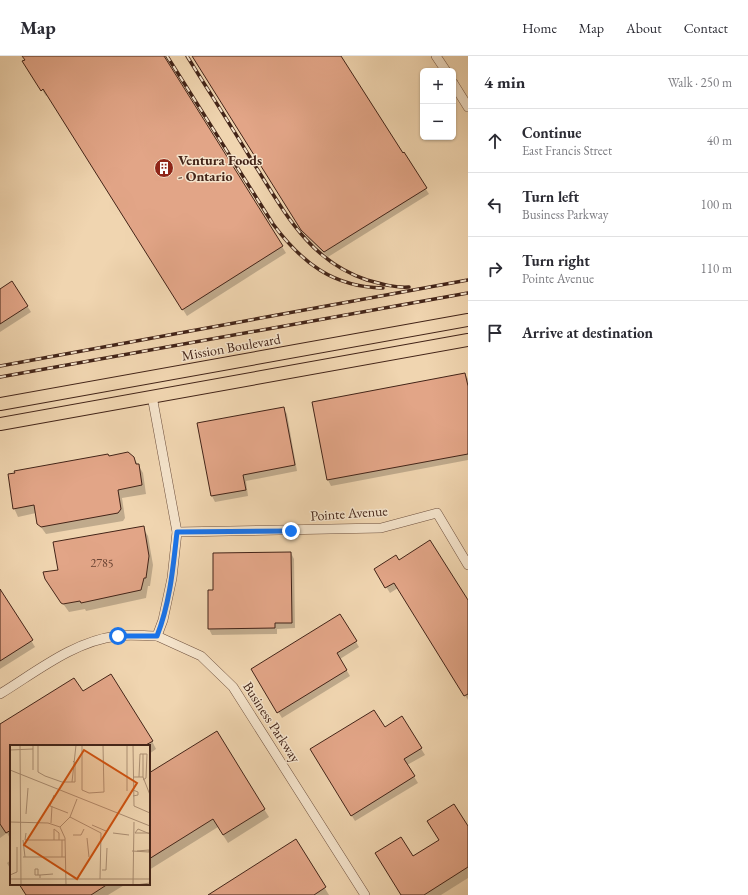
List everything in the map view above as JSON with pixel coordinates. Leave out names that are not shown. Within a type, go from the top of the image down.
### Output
[{"type":"main road","name":"Mission Boulevard","points":[[0,404],[468,320]]},
{"type":"main road","points":[[0,424],[468,340]]},
{"type":"street","points":[[436,56],[444,68]]},
{"type":"street","points":[[456,87],[468,107]]},
{"type":"street","points":[[0,694],[65,654],[93,641],[118,636],[157,636],[163,620],[172,578],[177,532],[152,396]]},
{"type":"street","name":"Pointe Avenue","points":[[177,532],[381,528],[436,513],[468,565]]},
{"type":"street","name":"Business Parkway","points":[[157,636],[201,656],[233,686],[365,895]]},
{"type":"building","name":"Ventura Foods - Ontario","points":[[22,56],[164,56],[283,246],[182,310],[43,89],[41,91],[22,61],[25,60]]},
{"type":"building","points":[[192,56],[341,56],[427,188],[324,252],[301,230]]},
{"type":"building","points":[[12,281],[28,306],[0,324],[0,289]]},
{"type":"building","points":[[465,373],[468,386],[468,454],[327,480],[312,402]]},
{"type":"building","points":[[284,407],[295,465],[243,475],[246,490],[211,496],[197,423]]},
{"type":"building","points":[[128,452],[134,457],[136,464],[139,464],[142,485],[118,490],[121,509],[118,513],[41,527],[37,524],[34,505],[13,509],[8,474],[15,473],[14,471],[108,454],[109,456]]},
{"type":"building","points":[[144,526],[149,556],[146,578],[144,578],[141,590],[81,603],[80,601],[63,604],[61,603],[45,579],[43,572],[58,570],[53,542]]},
{"type":"building","points":[[430,540],[468,600],[468,694],[464,696],[394,583],[385,588],[374,569],[396,555],[399,560]]},
{"type":"building","points":[[291,552],[292,623],[275,623],[275,628],[208,629],[208,590],[213,590],[213,553]]},
{"type":"building","points":[[0,589],[33,640],[0,661]]},
{"type":"building","points":[[340,614],[357,641],[337,653],[347,670],[277,713],[251,669]]},
{"type":"building","points":[[111,674],[153,741],[146,745],[10,745],[10,831],[6,833],[0,824],[0,724],[74,678],[83,691]]},
{"type":"building","points":[[374,710],[385,727],[402,716],[422,748],[404,759],[415,776],[351,816],[310,749]]},
{"type":"building","points":[[217,731],[265,809],[223,835],[213,819],[150,858],[150,772]]},
{"type":"building","points":[[454,804],[468,826],[468,867],[424,895],[401,895],[375,853],[401,837],[413,856],[439,840],[427,821]]},
{"type":"building","points":[[296,839],[326,887],[314,895],[208,895]]},
{"type":"building","points":[[20,885],[106,885],[91,895],[26,895]]},
{"type":"railway","points":[[167,56],[273,224],[295,250],[307,261],[334,278],[365,287],[383,288]]},
{"type":"railway","points":[[187,56],[274,196],[298,231],[312,246],[328,260],[346,271],[367,280],[393,286],[409,287]]},
{"type":"railway","points":[[0,366],[468,280]]},
{"type":"railway","points":[[0,377],[468,293]]},
{"type":"place","name":"Ventura Foods - Ontario","points":[[164,168]]},
{"type":"route","points":[[118,636],[157,636],[163,620],[172,578],[177,532],[291,531]]}]
